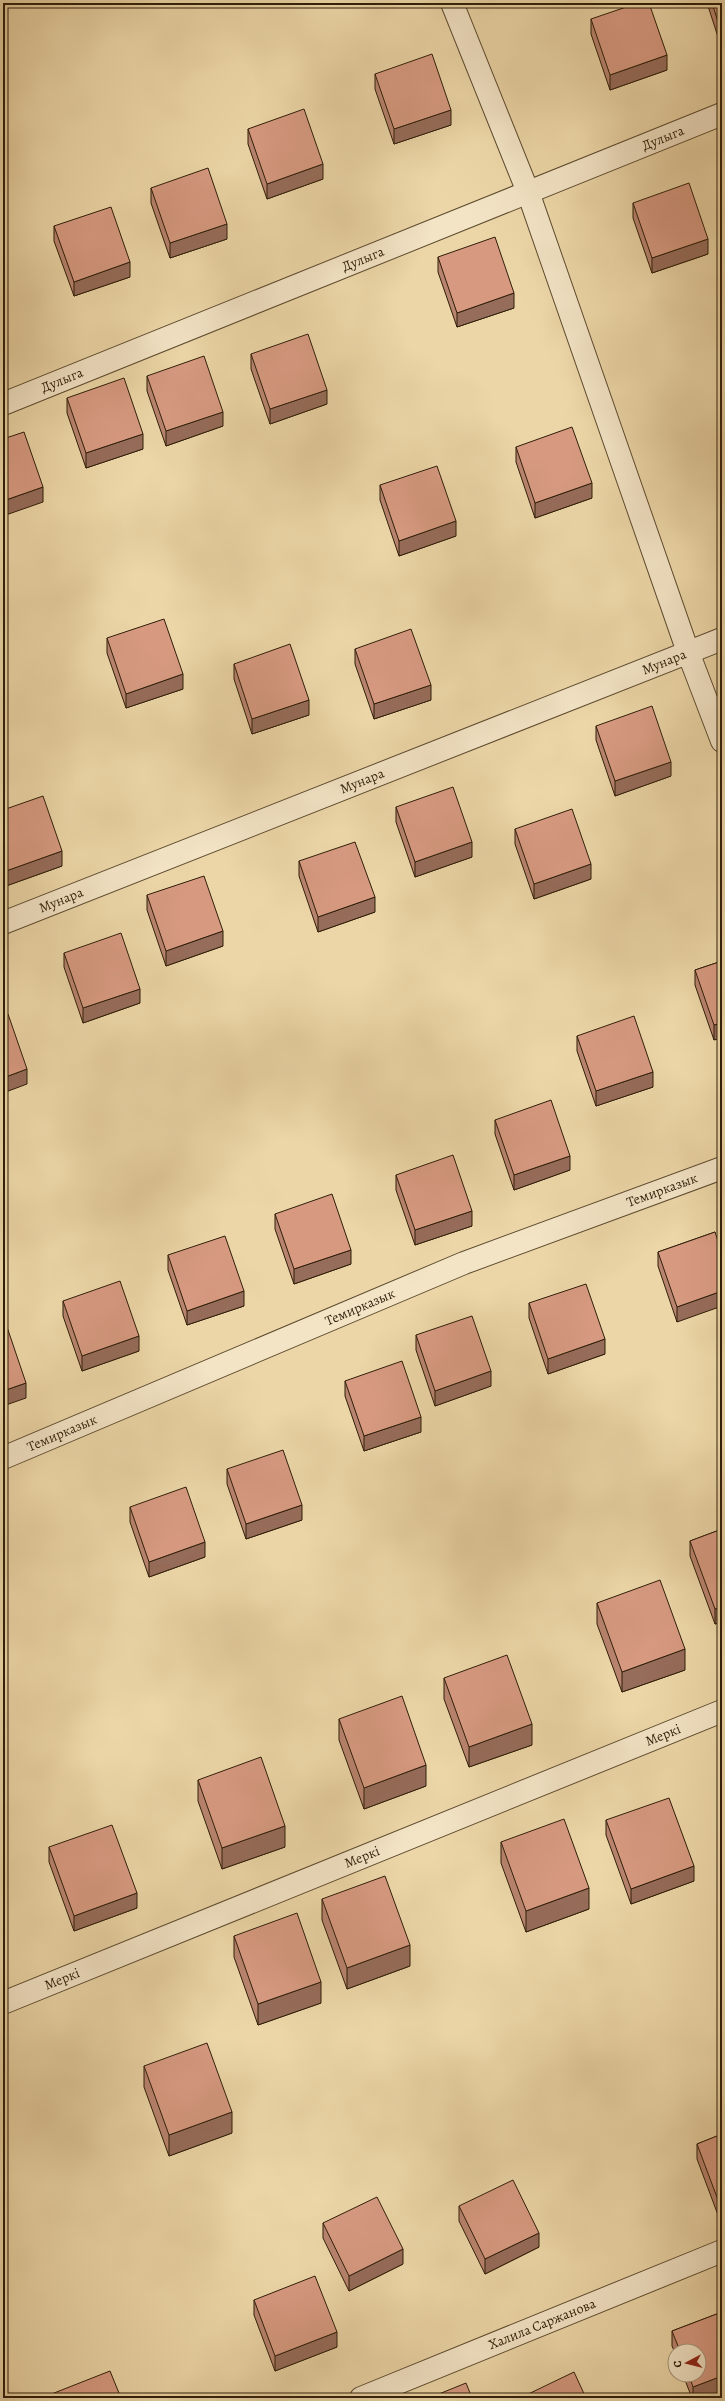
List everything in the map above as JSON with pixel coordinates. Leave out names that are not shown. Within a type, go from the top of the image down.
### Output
[{"type":"street","points":[[452,3],[528,192],[688,652],[722,741]]},
{"type":"street","name":"Дулыга","points":[[3,404],[722,114]]},
{"type":"street","name":"Мунара","points":[[3,923],[722,639]]},
{"type":"street","name":"Темирказык","points":[[3,1458],[464,1263],[722,1168]]},
{"type":"street","name":"Меркі","points":[[3,2003],[722,1712]]},
{"type":"street","name":"Халила Саржанова","points":[[361,2398],[722,2251]]},
{"type":"building","points":[[638,3],[649,3],[667,55],[610,75],[591,19]]},
{"type":"building","points":[[712,3],[722,3],[721,31]]},
{"type":"building","points":[[432,54],[451,110],[394,129],[375,74]]},
{"type":"building","points":[[304,109],[323,164],[267,184],[248,129]]},
{"type":"building","points":[[208,168],[227,224],[170,243],[151,188]]},
{"type":"building","points":[[689,183],[708,239],[652,258],[633,203]]},
{"type":"building","points":[[111,207],[130,262],[74,282],[54,226]]},
{"type":"building","points":[[495,237],[514,293],[457,313],[438,257]]},
{"type":"building","points":[[308,334],[327,390],[270,409],[251,354]]},
{"type":"building","points":[[204,356],[223,412],[166,431],[147,376]]},
{"type":"building","points":[[722,357],[722,366],[719,358]]},
{"type":"building","points":[[124,378],[143,434],[86,453],[67,398]]},
{"type":"building","points":[[572,427],[592,483],[535,503],[516,447]]},
{"type":"building","points":[[24,432],[43,487],[3,501],[3,439]]},
{"type":"building","points":[[437,466],[456,521],[399,541],[380,485]]},
{"type":"building","points":[[164,619],[183,674],[126,694],[107,638]]},
{"type":"building","points":[[411,629],[431,685],[374,704],[355,649]]},
{"type":"building","points":[[290,644],[309,700],[252,719],[234,664]]},
{"type":"building","points":[[652,706],[671,762],[615,781],[596,726]]},
{"type":"building","points":[[453,787],[472,842],[415,862],[396,807]]},
{"type":"building","points":[[43,796],[62,851],[6,871],[3,863],[3,810]]},
{"type":"building","points":[[572,809],[591,864],[534,884],[515,829]]},
{"type":"building","points":[[355,842],[375,897],[318,917],[299,861]]},
{"type":"building","points":[[204,876],[223,931],[166,951],[147,895]]},
{"type":"building","points":[[121,933],[140,989],[83,1008],[64,953]]},
{"type":"building","points":[[722,961],[722,1023],[714,1025],[695,970]]},
{"type":"building","points":[[8,1014],[27,1069],[3,1078],[3,1016]]},
{"type":"building","points":[[634,1016],[653,1072],[596,1091],[577,1036]]},
{"type":"building","points":[[551,1100],[570,1156],[514,1175],[495,1120]]},
{"type":"building","points":[[453,1155],[472,1211],[415,1230],[396,1175]]},
{"type":"building","points":[[332,1194],[351,1250],[294,1269],[275,1214]]},
{"type":"building","points":[[715,1232],[722,1253],[722,1291],[677,1307],[658,1252]]},
{"type":"building","points":[[225,1236],[244,1291],[187,1311],[168,1255]]},
{"type":"building","points":[[120,1281],[139,1336],[82,1356],[63,1301]]},
{"type":"building","points":[[586,1284],[605,1339],[548,1359],[529,1303]]},
{"type":"building","points":[[472,1316],[491,1371],[435,1391],[416,1335]]},
{"type":"building","points":[[7,1327],[26,1383],[3,1391],[3,1329]]},
{"type":"building","points":[[402,1361],[421,1417],[364,1436],[345,1381]]},
{"type":"building","points":[[283,1450],[302,1505],[246,1524],[227,1469]]},
{"type":"building","points":[[186,1487],[205,1542],[149,1562],[130,1507]]},
{"type":"building","points":[[722,1529],[722,1607],[715,1609],[690,1541]]},
{"type":"building","points":[[660,1580],[685,1649],[622,1672],[597,1603]]},
{"type":"building","points":[[507,1655],[532,1724],[469,1747],[444,1678]]},
{"type":"building","points":[[402,1696],[426,1765],[364,1788],[339,1719]]},
{"type":"building","points":[[261,1757],[285,1826],[222,1848],[198,1780]]},
{"type":"building","points":[[669,1798],[694,1866],[631,1889],[606,1820]]},
{"type":"building","points":[[564,1819],[589,1888],[526,1911],[501,1842]]},
{"type":"building","points":[[112,1825],[137,1893],[74,1916],[49,1847]]},
{"type":"building","points":[[385,1876],[410,1945],[347,1968],[322,1899]]},
{"type":"building","points":[[297,1913],[321,1982],[258,2004],[234,1936]]},
{"type":"building","points":[[207,2043],[232,2112],[169,2135],[144,2066]]},
{"type":"building","points":[[722,2134],[722,2198],[718,2200],[697,2144]]},
{"type":"building","points":[[513,2180],[539,2233],[485,2259],[459,2206]]},
{"type":"building","points":[[377,2197],[403,2249],[349,2276],[323,2223]]},
{"type":"building","points":[[315,2276],[337,2332],[275,2356],[254,2300]]},
{"type":"building","points":[[722,2312],[722,2376],[707,2382],[707,2343],[677,2343],[672,2331]]},
{"type":"building","points":[[110,2371],[121,2398],[50,2398],[49,2395]]},
{"type":"building","points":[[574,2372],[586,2398],[520,2398]]},
{"type":"building","points":[[466,2383],[472,2398],[429,2398]]},
{"type":"building","points":[[692,2383],[704,2383],[693,2387]]}]
